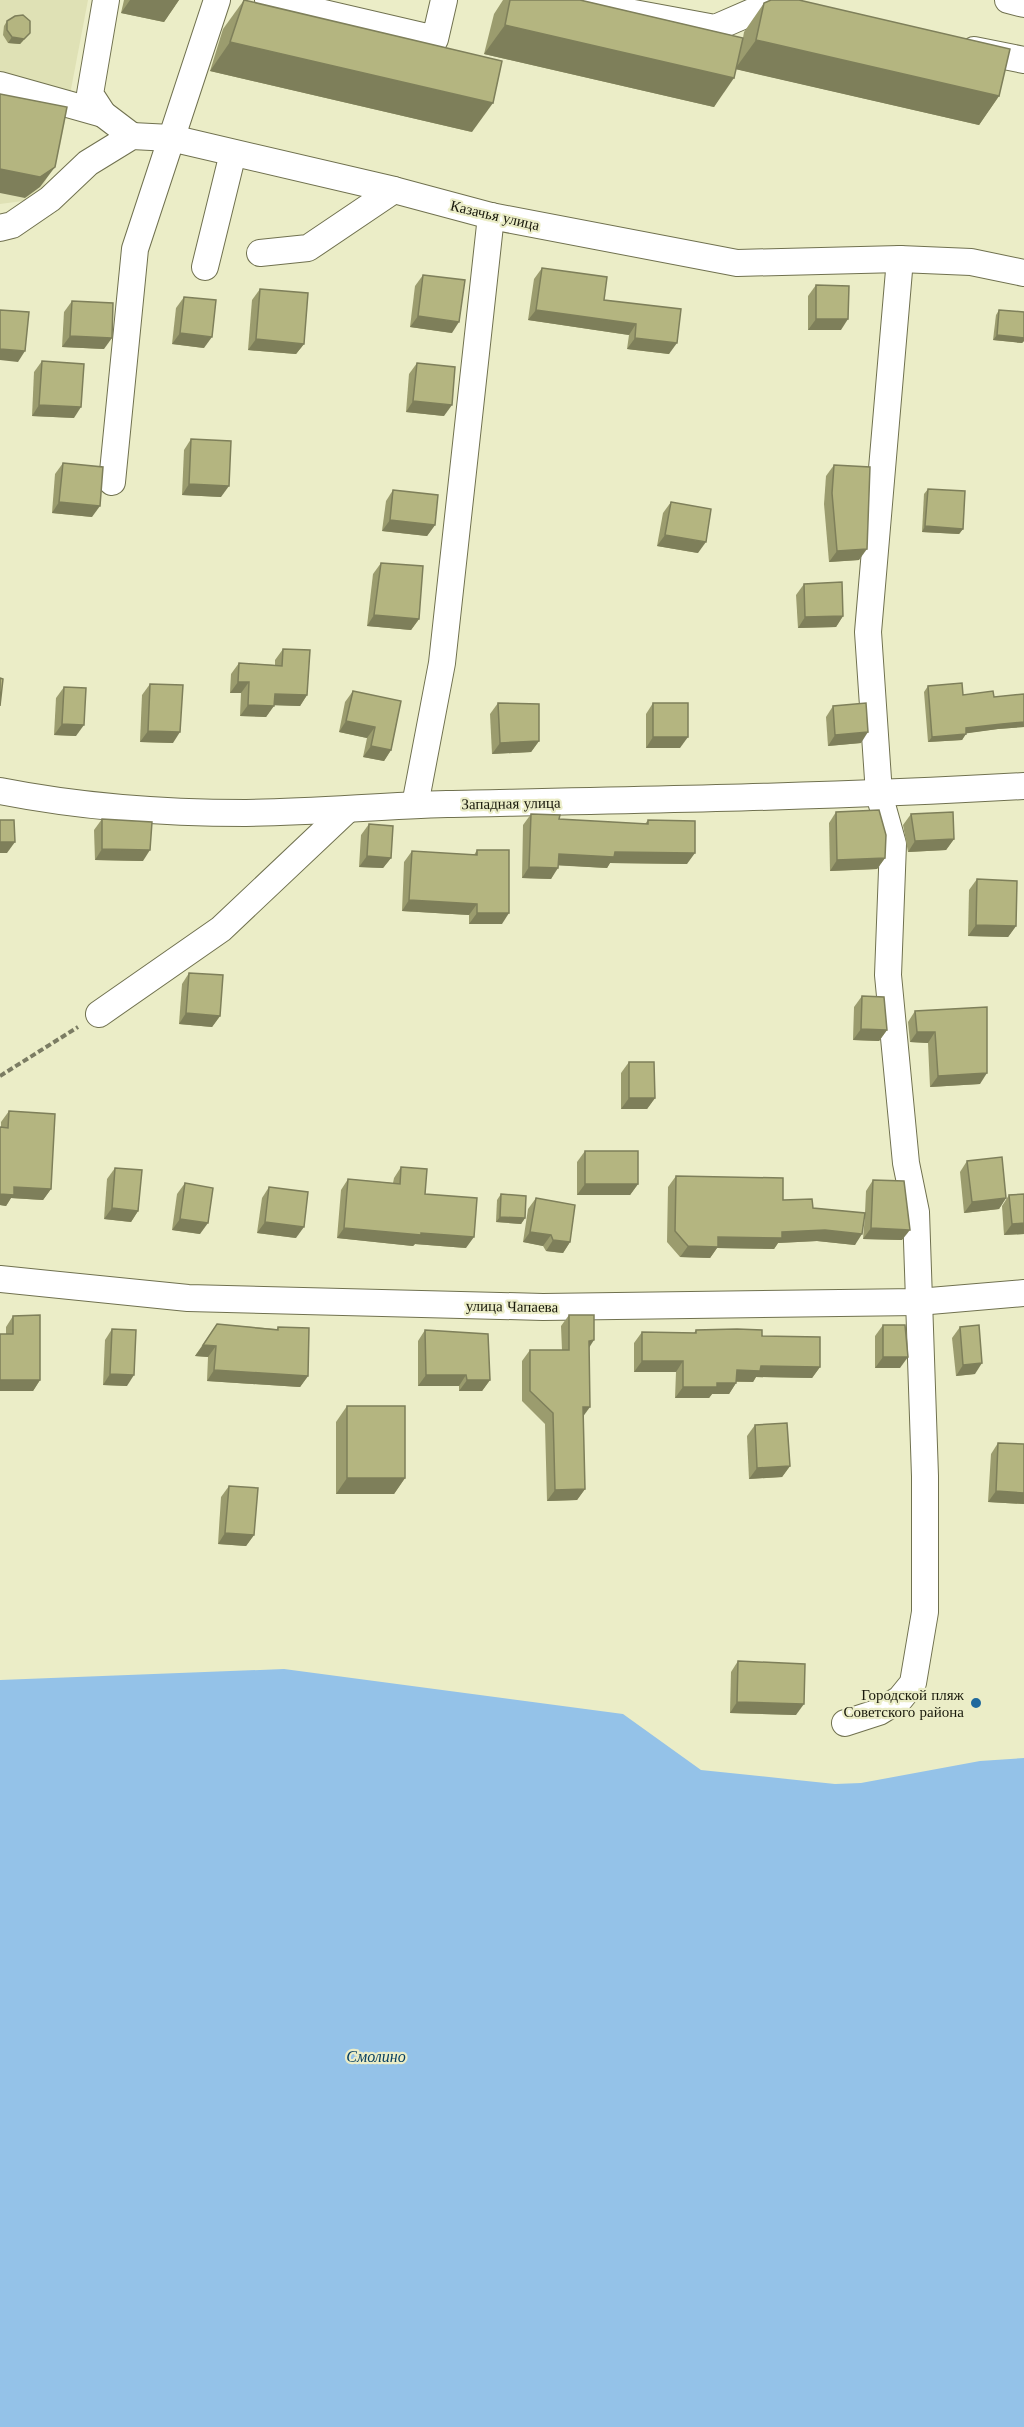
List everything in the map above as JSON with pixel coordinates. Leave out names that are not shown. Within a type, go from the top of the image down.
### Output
[{"type":"street","points":[[0,228],[12,225],[50,199],[88,163],[132,136],[103,114],[90,94],[106,0]]},
{"type":"street","points":[[112,482],[135,249],[217,0]]},
{"type":"street","points":[[268,0],[435,39],[444,0]]},
{"type":"street","points":[[563,0],[716,28],[770,3],[814,15]]},
{"type":"street","points":[[1008,0],[1024,4]]},
{"type":"street","points":[[954,45],[1024,60]]},
{"type":"street","points":[[0,85],[103,114]]},
{"type":"street","name":"Казачья улица","points":[[132,136],[171,138],[394,190],[491,216],[737,263],[900,259],[971,262],[1024,273]]},
{"type":"street","points":[[205,267],[233,153]]},
{"type":"street","points":[[260,253],[308,248],[394,190]]},
{"type":"street","points":[[415,805],[442,663],[491,216]]},
{"type":"street","points":[[845,1723],[879,1712],[900,1699],[913,1683],[925,1612],[925,1476],[916,1212],[906,1162],[888,975],[893,844],[879,794],[868,632],[900,259]]},
{"type":"street","name":"Западная улица","points":[[0,791],[65,803],[140,810],[245,813],[415,805],[879,794],[1024,786]]},
{"type":"street","points":[[99,1014],[221,929],[348,809]]},
{"type":"street","name":"улица Чапаева","points":[[0,1280],[188,1298],[543,1307],[918,1302],[1024,1293]]},
{"type":"path","points":[[0,1076],[99,1014]]},
{"type":"shaded area","points":[[0,0],[88,0],[60,147],[38,199],[0,204]]},
{"type":"water","name":"Смолино","points":[[284,1669],[623,1714],[701,1770],[835,1784],[861,1783],[980,1761],[1024,1758],[1024,2427],[0,2427],[0,1680]]},
{"type":"building","points":[[244,0],[502,61],[493,103],[230,42]]},
{"type":"building","points":[[510,0],[580,0],[743,38],[734,78],[505,25]]},
{"type":"building","points":[[771,0],[799,0],[1010,49],[999,96],[756,40],[764,3]]},
{"type":"building","points":[[23,15],[30,21],[30,33],[24,39],[12,37],[7,30],[7,21],[15,16]]},
{"type":"building","points":[[0,94],[67,107],[55,167],[40,177],[0,169]]},
{"type":"building","points":[[542,268],[607,277],[604,300],[681,309],[677,343],[635,338],[636,324],[536,310]]},
{"type":"building","points":[[423,275],[465,280],[459,322],[418,316]]},
{"type":"building","points":[[816,285],[849,286],[848,319],[816,319]]},
{"type":"building","points":[[260,289],[308,293],[304,344],[256,339]]},
{"type":"building","points":[[184,297],[216,300],[212,337],[180,333]]},
{"type":"building","points":[[72,301],[113,303],[112,338],[70,336]]},
{"type":"building","points":[[0,310],[29,312],[25,351],[0,349]]},
{"type":"building","points":[[999,310],[1024,312],[1024,338],[997,335]]},
{"type":"building","points":[[42,361],[84,364],[81,407],[39,405]]},
{"type":"building","points":[[417,363],[455,367],[452,405],[413,401]]},
{"type":"building","points":[[191,439],[231,441],[229,486],[189,484]]},
{"type":"building","points":[[63,463],[103,467],[100,506],[59,502]]},
{"type":"building","points":[[834,465],[870,467],[867,549],[837,551],[832,493]]},
{"type":"building","points":[[928,489],[965,491],[963,529],[925,526]]},
{"type":"building","points":[[393,490],[438,495],[435,525],[390,520]]},
{"type":"building","points":[[671,502],[711,509],[706,542],[665,535]]},
{"type":"building","points":[[381,563],[423,566],[419,619],[374,615]]},
{"type":"building","points":[[842,582],[843,616],[805,617],[804,584]]},
{"type":"building","points":[[283,649],[310,650],[307,695],[275,694],[274,706],[248,705],[249,682],[238,682],[239,663],[282,666]]},
{"type":"building","points":[[0,678],[3,679],[0,706]]},
{"type":"building","points":[[962,683],[963,695],[993,691],[994,697],[1024,694],[1024,722],[966,728],[966,734],[932,737],[928,686]]},
{"type":"building","points":[[150,684],[183,685],[180,732],[148,731]]},
{"type":"building","points":[[64,687],[86,688],[84,725],[62,724]]},
{"type":"building","points":[[353,691],[401,701],[391,750],[371,746],[375,727],[346,721]]},
{"type":"building","points":[[498,703],[539,704],[539,741],[500,743]]},
{"type":"building","points":[[653,703],[688,703],[688,737],[653,737]]},
{"type":"building","points":[[866,703],[868,732],[835,735],[833,706]]},
{"type":"building","points":[[879,810],[886,835],[885,858],[837,860],[836,812]]},
{"type":"building","points":[[953,812],[954,839],[915,841],[911,814]]},
{"type":"building","points":[[531,814],[560,815],[559,819],[648,824],[648,820],[695,821],[695,853],[615,852],[614,857],[559,854],[558,868],[529,867]]},
{"type":"building","points":[[102,819],[152,822],[150,850],[102,849]]},
{"type":"building","points":[[0,820],[14,820],[15,842],[0,842]]},
{"type":"building","points":[[369,824],[393,826],[391,858],[367,856]]},
{"type":"building","points":[[477,850],[509,850],[509,913],[477,913],[477,904],[409,900],[412,851],[477,855]]},
{"type":"building","points":[[977,879],[1017,881],[1016,926],[976,925]]},
{"type":"building","points":[[189,973],[223,975],[220,1016],[186,1013]]},
{"type":"building","points":[[862,996],[884,997],[887,1030],[861,1029]]},
{"type":"building","points":[[987,1007],[987,1073],[938,1076],[935,1032],[917,1032],[915,1011]]},
{"type":"building","points":[[629,1062],[654,1062],[655,1098],[629,1098]]},
{"type":"building","points":[[9,1111],[55,1114],[51,1189],[14,1187],[14,1195],[0,1194],[0,1127],[8,1128]]},
{"type":"building","points":[[585,1151],[638,1151],[638,1184],[585,1184]]},
{"type":"building","points":[[1002,1157],[1006,1198],[972,1202],[967,1161]]},
{"type":"building","points":[[401,1167],[427,1169],[425,1194],[477,1198],[474,1237],[344,1228],[348,1179],[400,1184]]},
{"type":"building","points":[[115,1168],[142,1170],[138,1211],[112,1208]]},
{"type":"building","points":[[676,1176],[783,1178],[783,1200],[812,1199],[813,1208],[865,1213],[862,1234],[825,1230],[782,1232],[782,1238],[718,1237],[718,1247],[688,1246],[675,1231]]},
{"type":"building","points":[[873,1180],[904,1181],[910,1230],[871,1228]]},
{"type":"building","points":[[185,1183],[213,1188],[208,1223],[180,1219]]},
{"type":"building","points":[[269,1187],[308,1192],[304,1227],[265,1222]]},
{"type":"building","points":[[501,1194],[526,1196],[525,1218],[500,1217]]},
{"type":"building","points":[[1024,1194],[1024,1223],[1012,1224],[1009,1195]]},
{"type":"building","points":[[536,1198],[575,1205],[570,1242],[553,1240],[551,1235],[530,1232]]},
{"type":"building","points":[[40,1315],[40,1380],[0,1380],[0,1334],[13,1334],[13,1316]]},
{"type":"building","points":[[569,1315],[594,1315],[594,1340],[589,1341],[590,1407],[583,1407],[585,1489],[555,1490],[553,1413],[530,1391],[530,1350],[569,1350]]},
{"type":"building","points":[[217,1324],[278,1330],[278,1327],[309,1328],[308,1376],[214,1370],[216,1346],[203,1345]]},
{"type":"building","points":[[883,1325],[905,1325],[908,1357],[883,1357]]},
{"type":"building","points":[[979,1325],[982,1363],[963,1365],[960,1327]]},
{"type":"building","points":[[112,1329],[136,1330],[134,1375],[110,1374]]},
{"type":"building","points":[[425,1330],[488,1334],[490,1380],[467,1380],[466,1375],[426,1375]]},
{"type":"building","points":[[696,1330],[762,1330],[762,1336],[820,1337],[820,1367],[761,1366],[760,1371],[737,1370],[736,1383],[717,1383],[717,1387],[683,1387],[683,1361],[642,1361],[642,1332],[696,1333]]},
{"type":"building","points":[[347,1406],[405,1406],[405,1478],[347,1478]]},
{"type":"building","points":[[787,1423],[790,1466],[757,1468],[755,1425]]},
{"type":"building","points":[[998,1443],[1024,1444],[1024,1493],[996,1491]]},
{"type":"building","points":[[229,1486],[258,1488],[254,1535],[225,1533]]},
{"type":"building","points":[[738,1661],[805,1664],[804,1704],[737,1702]]},
{"type":"place","name":"Городской пляж Советского района","points":[[976,1703]]}]
